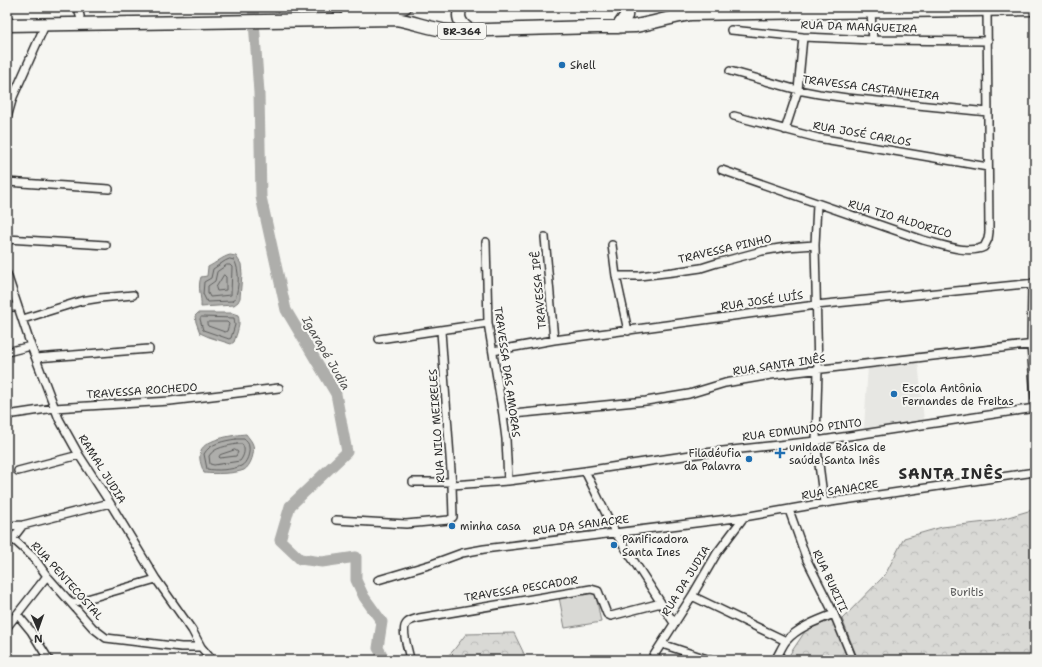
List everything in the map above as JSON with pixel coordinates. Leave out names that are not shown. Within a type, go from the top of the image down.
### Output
[{"type":"highway","name":"BR-364","points":[[7,25],[307,16],[377,11],[405,7]]},
{"type":"highway","points":[[461,7],[459,12],[460,22],[464,27],[471,31]]},
{"type":"highway","points":[[618,27],[626,16],[626,7]]},
{"type":"highway","name":"BR-364","points":[[307,16],[396,19],[437,30],[471,31],[635,26],[650,24],[672,17],[690,14],[1035,9]]},
{"type":"highway","name":"BR-364","points":[[7,17],[79,11],[220,19]]},
{"type":"street","name":"RUA TIO ALDORICO","points":[[722,170],[923,240],[968,250],[980,248],[986,244],[989,232],[987,10]]},
{"type":"street","points":[[871,12],[873,40]]},
{"type":"street","points":[[7,118],[13,97],[46,23]]},
{"type":"street","name":"RUA DA MANGUEIRA","points":[[731,30],[803,37],[873,40],[988,41]]},
{"type":"street","points":[[785,130],[798,90],[803,37]]},
{"type":"street","name":"TRAVESSA CASTANHEIRA","points":[[730,71],[798,90],[847,98],[988,112]]},
{"type":"street","name":"RUA JOSÉ CARLOS","points":[[734,116],[818,138],[988,167]]},
{"type":"street","points":[[7,182],[109,189]]},
{"type":"street","points":[[817,204],[815,245],[818,370],[816,441],[824,503]]},
{"type":"street","name":"TRAVESSA IPÊ","points":[[545,237],[554,340]]},
{"type":"street","points":[[7,239],[106,245]]},
{"type":"street","name":"TRAVESSA DAS AMORAS","points":[[486,242],[488,323],[503,415],[508,481]]},
{"type":"street","points":[[612,245],[616,276],[628,331]]},
{"type":"street","name":"TRAVESSA PINHO","points":[[616,276],[639,276],[684,271],[702,268],[762,251],[786,247],[815,245]]},
{"type":"street","name":"RAMAL JUDIA","points":[[7,274],[54,408],[79,455],[156,579],[192,630],[201,647],[212,660]]},
{"type":"street","points":[[1033,283],[1035,398]]},
{"type":"street","name":"RUA JOSÉ LUÍS","points":[[493,351],[554,340],[816,305],[1033,283]]},
{"type":"street","points":[[23,320],[82,301],[133,294]]},
{"type":"street","points":[[7,307],[18,307]]},
{"type":"street","points":[[379,339],[488,323]]},
{"type":"street","name":"RUA NILO MEIRELES","points":[[336,520],[406,524],[451,520],[454,511],[441,331]]},
{"type":"street","name":"RUA SANTA INÊS","points":[[503,415],[646,401],[689,394],[725,383],[747,379],[1033,345]]},
{"type":"street","points":[[7,352],[31,346]]},
{"type":"street","points":[[36,358],[149,349]]},
{"type":"street","name":"TRAVESSA ROCHEDO","points":[[7,415],[54,408],[170,401],[279,388]]},
{"type":"street","name":"RUA EDMUNDO PINTO","points":[[413,482],[452,484],[508,481],[704,453],[816,441],[1035,408]]},
{"type":"street","points":[[18,471],[79,455]]},
{"type":"street","points":[[585,471],[615,532],[674,623]]},
{"type":"street","name":"RUA SANACRE","points":[[744,517],[824,503],[1035,472]]},
{"type":"street","points":[[7,526],[23,525],[110,503]]},
{"type":"street","name":"RUA BURITI","points":[[788,510],[807,560],[834,614],[853,660]]},
{"type":"street","name":"RUA DA SANACRE","points":[[378,580],[432,564],[462,553],[484,548],[744,517]]},
{"type":"street","name":"RUA DA JUDIA","points":[[651,660],[692,596],[717,553],[744,517]]},
{"type":"street","points":[[7,546],[23,525]]},
{"type":"street","name":"RUA PENTECOSTAL","points":[[13,539],[34,558],[47,576],[73,603],[93,628],[106,638],[181,647],[201,647]]},
{"type":"street","points":[[7,627],[47,576]]},
{"type":"street","points":[[73,603],[156,579]]},
{"type":"street","name":"TRAVESSA PESCADOR","points":[[410,660],[404,628],[409,621],[419,618],[591,589],[598,591],[607,614],[611,616],[661,603]]},
{"type":"street","points":[[692,596],[786,641]]},
{"type":"street","points":[[17,614],[31,631],[49,660]]},
{"type":"street","points":[[775,660],[786,641],[800,630],[834,614]]},
{"type":"street","points":[[662,644],[710,660]]},
{"type":"shaded area","name":"Escola Antônia Fernandes de Freitas","points":[[918,361],[924,421],[864,428],[868,366]]},
{"type":"green space","name":"Buritis","points":[[1035,509],[1035,660],[858,660],[842,619],[885,575],[904,538],[942,527],[995,521]]},
{"type":"green space","points":[[595,591],[601,622],[565,628],[559,597]]},
{"type":"green space","points":[[831,620],[837,627],[848,660],[786,660],[806,630]]},
{"type":"green space","points":[[514,633],[527,660],[443,660],[453,651],[466,634]]},
{"type":"water","points":[[230,255],[236,256],[241,264],[242,274],[240,298],[238,302],[234,305],[201,307],[199,285],[201,277],[207,276],[208,267]]},
{"type":"water","points":[[198,313],[232,313],[238,315],[239,325],[234,342],[231,344],[200,333],[195,316]]},
{"type":"water","points":[[246,434],[252,442],[253,451],[252,459],[244,470],[218,474],[204,473],[200,454],[206,445],[219,439],[234,435]]},
{"type":"waterway","name":"Igarapé Judia","points":[[253,7],[259,93],[261,197],[286,310],[336,394],[347,452],[290,506],[280,540],[300,559],[322,562],[356,557],[356,580],[364,597],[382,622],[378,648],[385,660]]},
{"type":"place","name":"Shell","points":[[562,65]]},
{"type":"place","name":"Escola Antônia Fernandes de Freitas","points":[[894,394]]},
{"type":"place","name":"unidade Básica de saúde Santa inês","points":[[780,453]]},
{"type":"place","name":"Filadéufia da Palavra","points":[[749,459]]},
{"type":"place","name":"minha casa","points":[[452,526]]},
{"type":"place","name":"Panificadora Santa Ines","points":[[614,545]]},
{"type":"district","name":"SANTA INÊS","points":[[951,474]]}]
